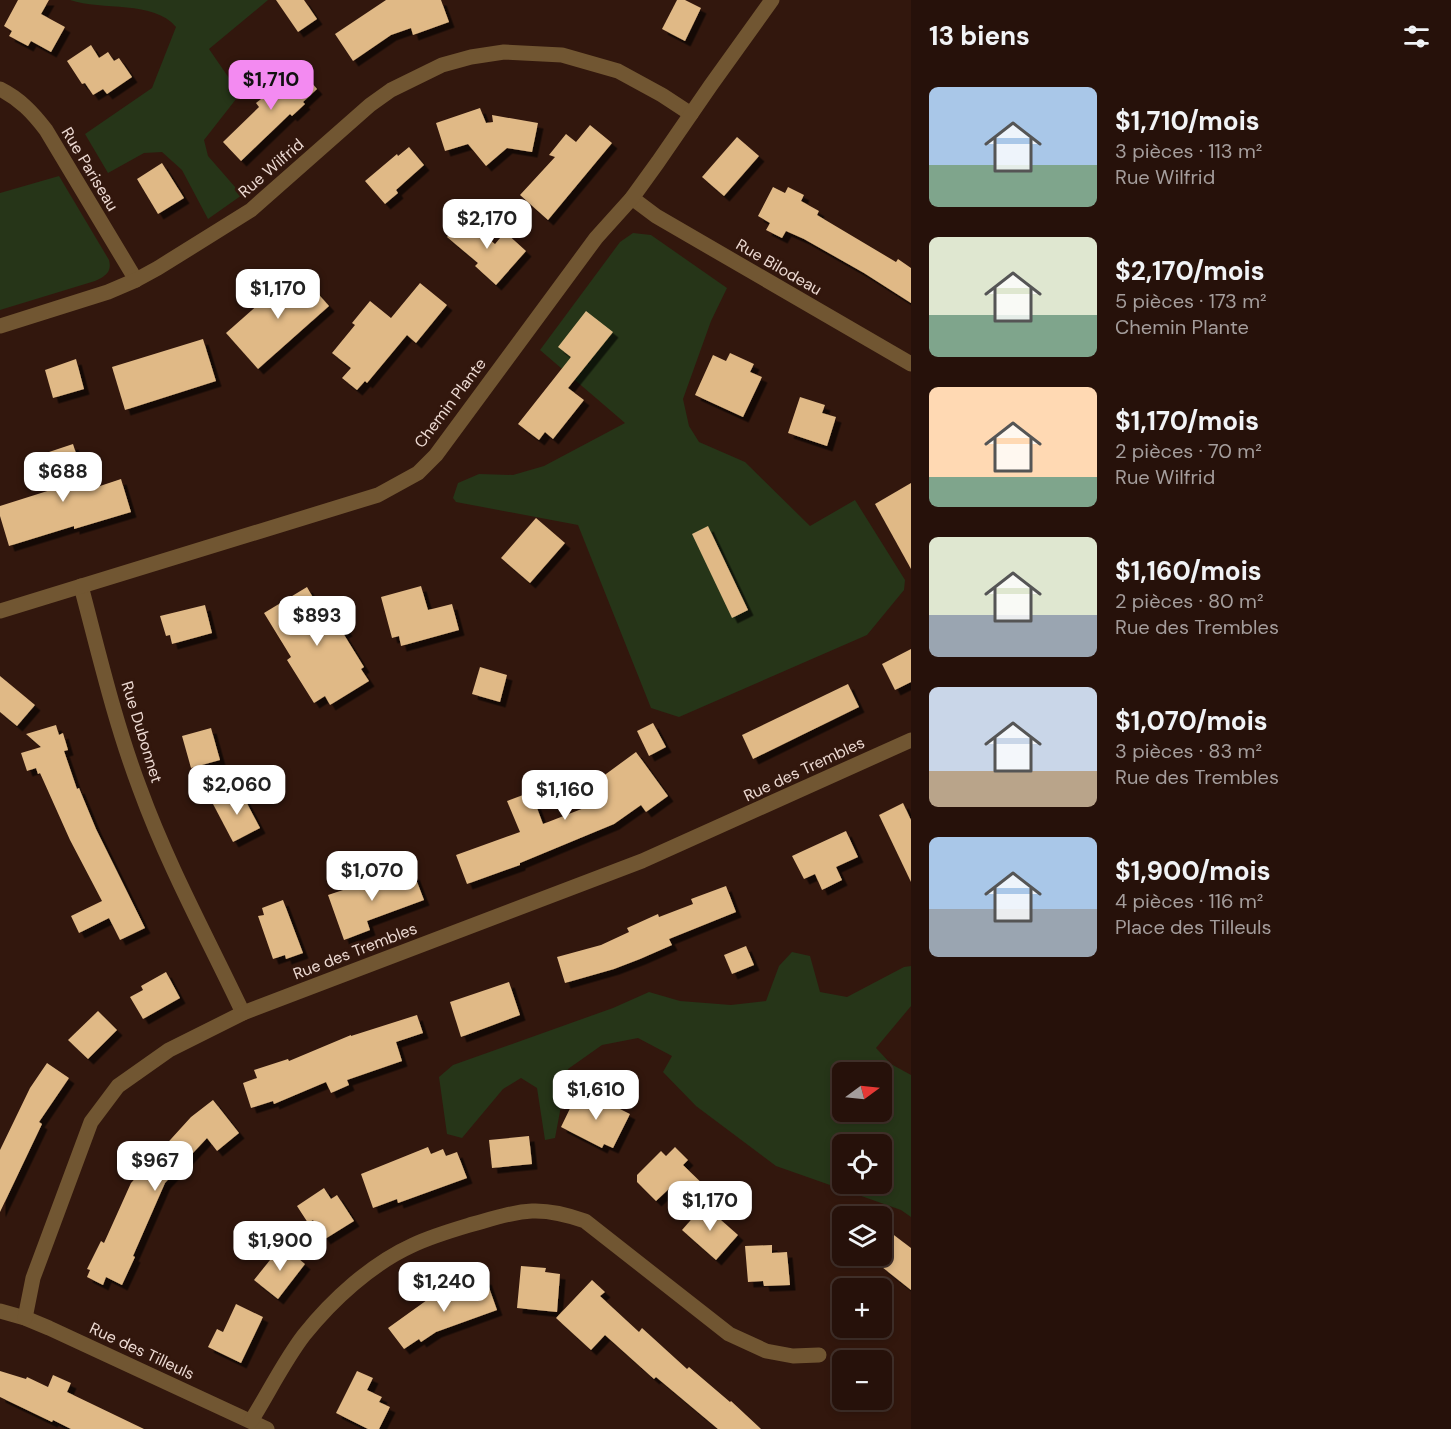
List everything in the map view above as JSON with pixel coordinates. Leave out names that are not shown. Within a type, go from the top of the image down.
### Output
[{"type":"street","name":"Chemin Plante","points":[[0,611],[378,495],[418,473],[436,455],[596,238],[632,198],[772,0]]},
{"type":"street","name":"Rue Wilfrid","points":[[0,326],[80,302],[136,280],[251,210],[369,105],[402,84],[441,65],[504,52],[562,55],[618,71],[692,114]]},
{"type":"street","name":"Rue Pariseau","points":[[0,89],[14,96],[32,112],[46,130],[136,280]]},
{"type":"street","name":"Rue Bilodeau","points":[[632,198],[657,216],[911,364]]},
{"type":"street","name":"Rue Dubonnet","points":[[81,586],[139,787],[158,834],[243,1013]]},
{"type":"street","name":"Rue des Trembles","points":[[25,1318],[33,1278],[91,1122],[118,1086],[169,1050],[243,1013],[642,861],[911,740]]},
{"type":"street","points":[[251,1421],[303,1336],[337,1298],[374,1268],[411,1245],[451,1230],[521,1210],[562,1213],[585,1221],[729,1334],[766,1351],[794,1356],[819,1355]]},
{"type":"street","name":"Rue des Tilleuls","points":[[0,1311],[25,1318],[267,1429]]},
{"type":"green space","points":[[70,0],[268,0],[209,49],[240,94],[204,140],[208,156],[242,195],[208,219],[182,170],[162,152],[144,153],[108,173],[85,134],[152,88],[176,27],[155,13],[141,9]]},
{"type":"green space","points":[[59,176],[109,260],[109,271],[95,281],[0,310],[0,193]]},
{"type":"green space","points":[[633,233],[651,235],[727,288],[711,321],[683,399],[689,426],[699,442],[745,462],[810,526],[855,500],[905,580],[904,590],[867,635],[679,717],[651,708],[578,525],[456,502],[453,498],[458,483],[479,474],[513,475],[544,466],[625,423],[540,350],[620,242]]},
{"type":"green space","points":[[792,952],[810,956],[820,992],[847,997],[904,967],[911,966],[911,1006],[876,1048],[889,1062],[832,1062],[832,1122],[892,1122],[892,1065],[911,1075],[911,1217],[892,1206],[856,1194],[892,1194],[892,1134],[832,1134],[832,1186],[776,1166],[696,1106],[663,1072],[672,1056],[638,1038],[602,1045],[568,1069],[555,1138],[545,1140],[537,1088],[521,1078],[503,1089],[462,1138],[447,1134],[439,1077],[453,1065],[613,1008],[649,992],[680,1001],[731,1005],[766,1001],[779,966]]},
{"type":"building","points":[[18,0],[49,0],[41,14],[65,27],[51,52],[31,41],[28,46],[9,36],[12,31],[4,26]]},
{"type":"building","points":[[276,0],[304,0],[317,19],[298,32]]},
{"type":"building","points":[[386,0],[441,0],[449,22],[413,35],[411,28],[391,35],[353,61],[335,34]]},
{"type":"building","points":[[677,0],[685,0],[701,8],[685,41],[662,29]]},
{"type":"building","points":[[91,45],[99,58],[108,52],[114,61],[119,58],[132,77],[107,94],[103,89],[93,95],[85,83],[82,84],[67,61]]},
{"type":"building","points":[[297,66],[317,89],[303,102],[305,104],[292,116],[290,114],[241,161],[223,142],[259,107],[256,103],[266,95],[257,86],[272,73],[279,82]]},
{"type":"building","points":[[480,108],[486,123],[493,122],[492,115],[538,123],[532,152],[507,148],[486,166],[468,144],[445,151],[436,123]]},
{"type":"building","points":[[590,125],[612,143],[548,220],[520,195],[555,157],[549,155],[566,134],[576,142]]},
{"type":"building","points":[[737,137],[759,156],[724,196],[702,177]]},
{"type":"building","points":[[409,147],[424,165],[396,190],[398,193],[385,204],[365,181]]},
{"type":"building","points":[[162,163],[184,198],[158,214],[137,179]]},
{"type":"building","points":[[773,187],[785,193],[788,187],[804,195],[801,201],[819,211],[817,215],[896,262],[898,259],[911,268],[911,303],[804,239],[786,231],[782,238],[766,230],[770,223],[758,216]]},
{"type":"building","points":[[464,218],[495,244],[505,232],[526,251],[496,285],[475,266],[478,263],[447,237]]},
{"type":"building","points":[[297,270],[329,306],[258,369],[226,333]]},
{"type":"building","points":[[420,283],[447,305],[416,343],[407,335],[367,383],[365,381],[357,390],[342,378],[351,368],[332,353],[355,325],[352,323],[370,301],[391,318]]},
{"type":"building","points":[[586,311],[613,332],[568,388],[584,400],[553,439],[545,432],[539,440],[518,424],[571,357],[558,347]]},
{"type":"building","points":[[203,339],[216,381],[125,410],[112,367]]},
{"type":"building","points":[[730,353],[754,364],[750,372],[762,377],[743,417],[695,395],[713,355],[726,361]]},
{"type":"building","points":[[76,359],[84,389],[53,398],[45,370]]},
{"type":"building","points":[[800,397],[825,405],[822,413],[836,417],[827,446],[788,433]]},
{"type":"building","points":[[73,444],[88,490],[121,479],[131,512],[74,529],[74,526],[9,546],[0,516],[0,506],[60,487],[49,452]]},
{"type":"building","points":[[911,483],[911,569],[875,504]]},
{"type":"building","points":[[536,518],[565,543],[530,583],[501,558]]},
{"type":"building","points":[[708,526],[748,610],[732,618],[692,534]]},
{"type":"building","points":[[421,586],[428,610],[452,604],[459,630],[401,646],[399,636],[392,638],[381,597]]},
{"type":"building","points":[[307,587],[319,608],[329,602],[347,631],[343,633],[364,667],[361,669],[369,681],[330,705],[325,696],[314,703],[287,660],[291,657],[264,613]]},
{"type":"building","points":[[205,605],[212,633],[172,644],[170,635],[166,636],[160,616]]},
{"type":"building","points":[[911,649],[911,682],[895,690],[882,664]]},
{"type":"building","points":[[480,667],[507,675],[500,702],[472,694]]},
{"type":"building","points":[[0,676],[35,705],[17,726],[0,712]]},
{"type":"building","points":[[848,684],[859,707],[753,759],[742,735]]},
{"type":"building","points":[[653,723],[666,747],[649,756],[637,731]]},
{"type":"building","points":[[56,725],[59,735],[63,733],[68,750],[64,751],[77,789],[79,788],[96,829],[145,928],[120,940],[109,918],[79,933],[71,916],[102,901],[70,840],[40,773],[38,774],[36,768],[27,771],[21,753],[41,747],[26,734]]},
{"type":"building","points":[[211,728],[220,760],[191,768],[182,736]]},
{"type":"building","points":[[636,752],[668,796],[646,812],[641,805],[614,824],[520,863],[520,865],[467,884],[456,855],[520,832],[507,801],[531,792],[543,824],[602,801],[591,785]]},
{"type":"building","points":[[240,790],[260,828],[233,842],[213,804]]},
{"type":"building","points":[[903,803],[911,820],[911,882],[879,815]]},
{"type":"building","points":[[846,831],[858,857],[836,867],[842,880],[822,890],[815,874],[804,879],[792,856]]},
{"type":"building","points":[[384,872],[388,884],[414,874],[424,900],[367,921],[370,930],[344,940],[328,895],[370,881],[369,878]]},
{"type":"building","points":[[726,886],[736,912],[669,939],[672,945],[640,959],[565,983],[557,957],[601,945],[629,932],[627,928],[658,914],[659,917],[693,904],[691,899]]},
{"type":"building","points":[[283,900],[303,953],[286,959],[285,955],[273,959],[258,916],[264,915],[262,908]]},
{"type":"building","points":[[746,946],[754,965],[732,974],[724,955]]},
{"type":"building","points":[[166,972],[180,998],[143,1019],[130,997],[143,990],[141,986]]},
{"type":"building","points":[[509,982],[520,1015],[461,1037],[450,1002]]},
{"type":"building","points":[[98,1011],[117,1030],[88,1059],[68,1040]]},
{"type":"building","points":[[417,1015],[423,1033],[396,1042],[402,1061],[347,1080],[349,1085],[331,1093],[326,1082],[274,1104],[273,1101],[251,1108],[243,1083],[257,1078],[254,1070],[288,1059],[289,1061],[351,1035]]},
{"type":"building","points":[[47,1063],[69,1078],[39,1122],[42,1124],[0,1212],[0,1150],[30,1088]]},
{"type":"building","points":[[577,1094],[597,1104],[600,1099],[630,1114],[613,1148],[604,1144],[602,1148],[561,1127]]},
{"type":"building","points":[[213,1100],[239,1133],[217,1151],[207,1138],[165,1183],[122,1285],[106,1277],[103,1285],[87,1277],[90,1270],[87,1269],[101,1241],[104,1243],[131,1183],[191,1117]]},
{"type":"building","points":[[529,1136],[532,1164],[492,1168],[489,1140]]},
{"type":"building","points":[[428,1147],[431,1154],[443,1149],[446,1156],[457,1152],[467,1178],[398,1203],[397,1199],[373,1208],[361,1174]]},
{"type":"building","points":[[675,1147],[688,1160],[683,1165],[713,1194],[698,1210],[672,1186],[656,1201],[637,1182],[637,1175],[661,1151],[666,1156]]},
{"type":"building","points":[[324,1188],[331,1199],[337,1195],[354,1221],[325,1239],[313,1220],[308,1223],[297,1206]]},
{"type":"building","points":[[704,1205],[738,1235],[716,1260],[682,1230]]},
{"type":"building","points":[[892,1234],[911,1248],[911,1290],[882,1267],[892,1266]]},
{"type":"building","points":[[282,1245],[305,1264],[278,1299],[254,1280]]},
{"type":"building","points":[[772,1245],[772,1253],[787,1252],[790,1285],[764,1286],[763,1281],[748,1282],[745,1246]]},
{"type":"building","points":[[521,1266],[546,1268],[545,1272],[560,1274],[557,1312],[517,1308]]},
{"type":"building","points":[[486,1279],[497,1310],[436,1332],[421,1342],[419,1339],[404,1349],[388,1328],[427,1300]]},
{"type":"building","points":[[592,1280],[605,1292],[600,1296],[639,1332],[642,1328],[687,1369],[689,1367],[731,1401],[761,1429],[718,1429],[656,1377],[654,1379],[605,1335],[591,1350],[556,1318]]},
{"type":"building","points":[[236,1304],[263,1317],[241,1363],[208,1347],[217,1329],[223,1332]]},
{"type":"building","points":[[0,1371],[26,1379],[27,1377],[48,1387],[53,1375],[71,1383],[67,1392],[144,1429],[71,1429],[53,1420],[52,1422],[0,1397]]},
{"type":"building","points":[[357,1371],[373,1378],[367,1390],[382,1397],[379,1402],[390,1407],[379,1429],[368,1429],[336,1413]]}]
